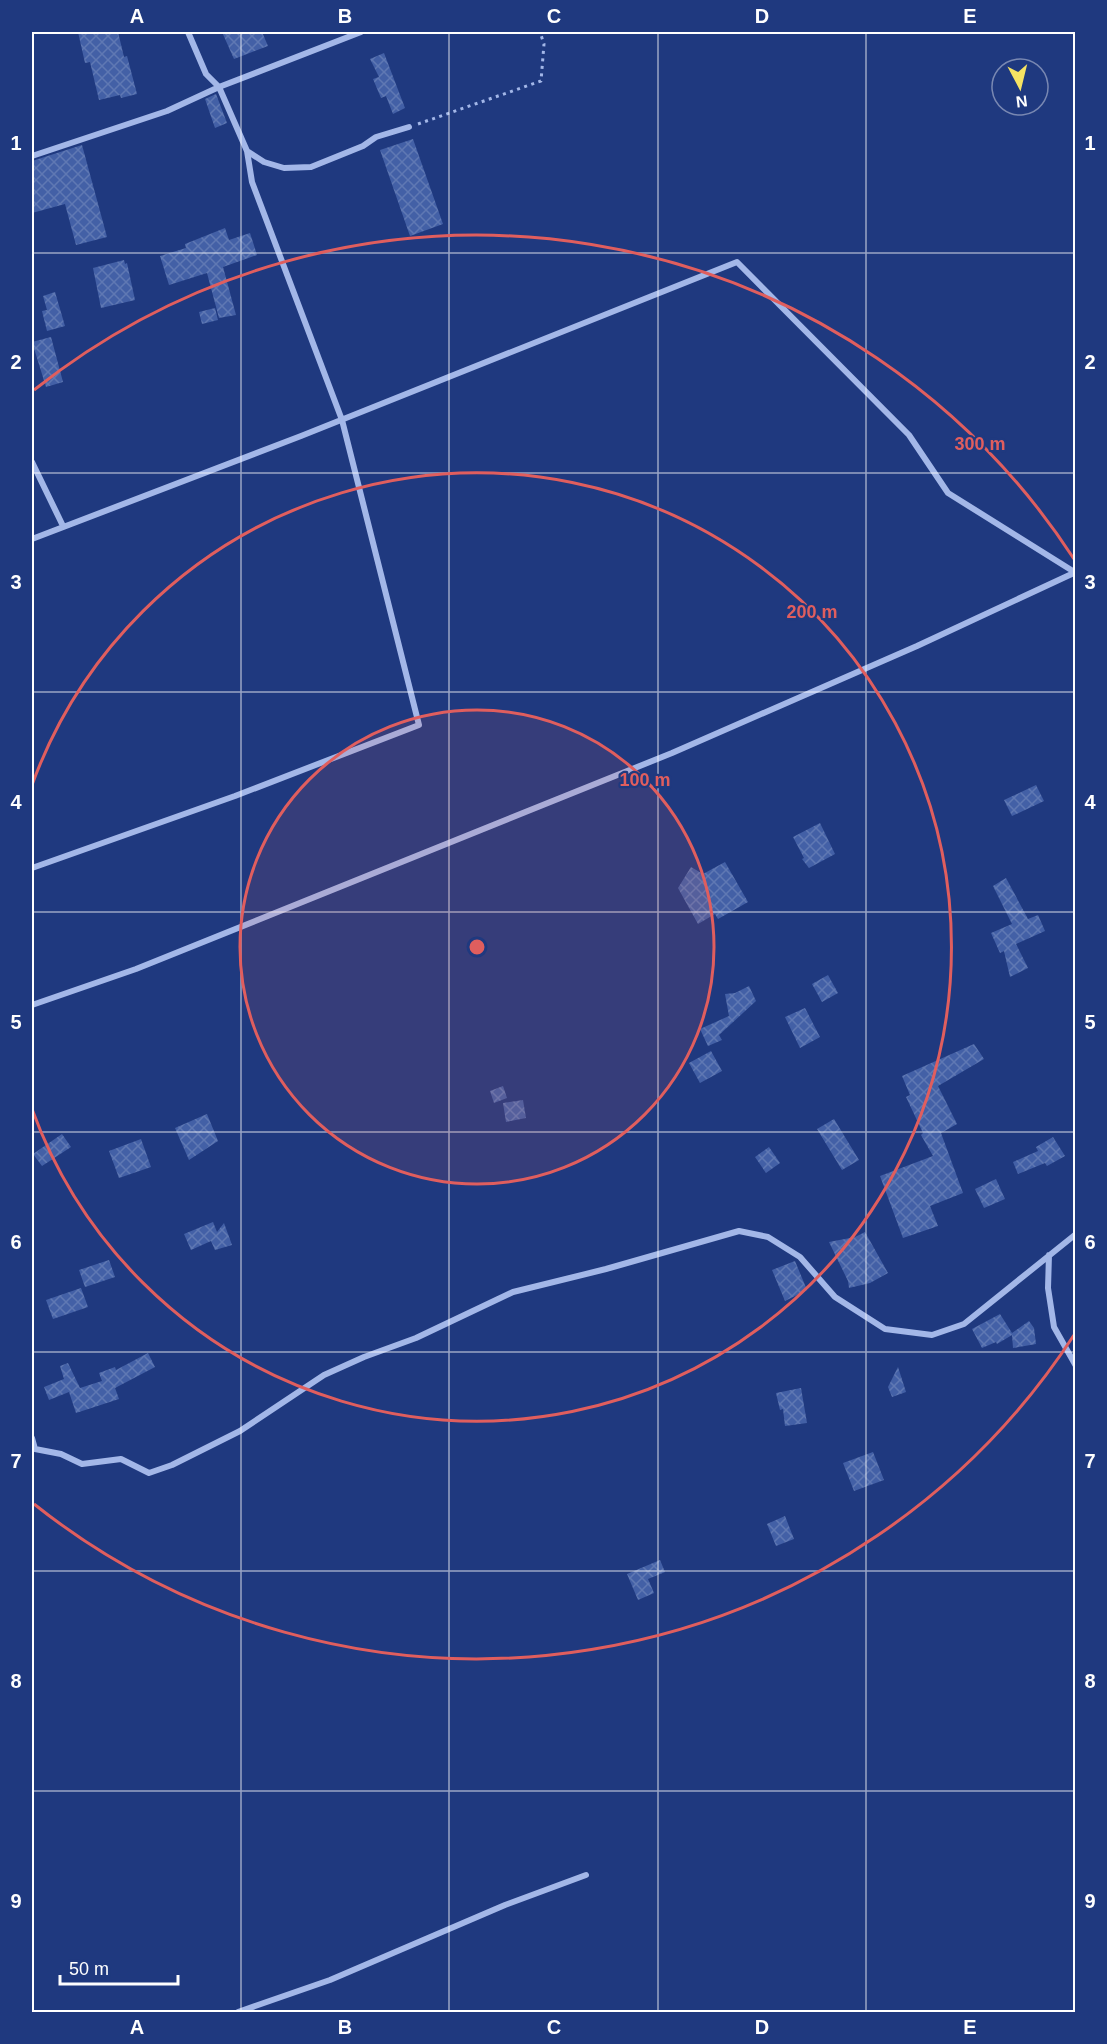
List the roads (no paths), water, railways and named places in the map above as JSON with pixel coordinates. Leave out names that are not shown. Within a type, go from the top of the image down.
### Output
[{"type":"street","points":[[32,868],[235,795],[419,725],[342,420],[252,182],[247,151],[219,87],[206,74],[188,32]]},
{"type":"street","points":[[32,156],[167,111],[219,87],[361,32]]},
{"type":"street","points":[[247,151],[264,162],[284,168],[311,167],[363,146],[376,137],[409,128]]},
{"type":"street","points":[[32,539],[342,420],[737,262],[909,435],[948,493],[1075,572]]},
{"type":"street","points":[[32,462],[63,526]]},
{"type":"street","points":[[32,1005],[136,969],[672,753],[917,646],[1075,572]]},
{"type":"street","points":[[32,1438],[35,1449],[61,1454],[82,1464],[121,1460],[148,1473],[172,1465],[240,1431],[324,1375],[416,1338],[513,1292],[606,1269],[738,1231],[768,1237],[800,1257],[835,1297],[885,1329],[932,1335],[964,1324],[1076,1234]]},
{"type":"street","points":[[1049,1255],[1048,1288],[1054,1327],[1076,1366]]},
{"type":"street","points":[[238,2013],[330,1980],[505,1905],[585,1875]]}]
